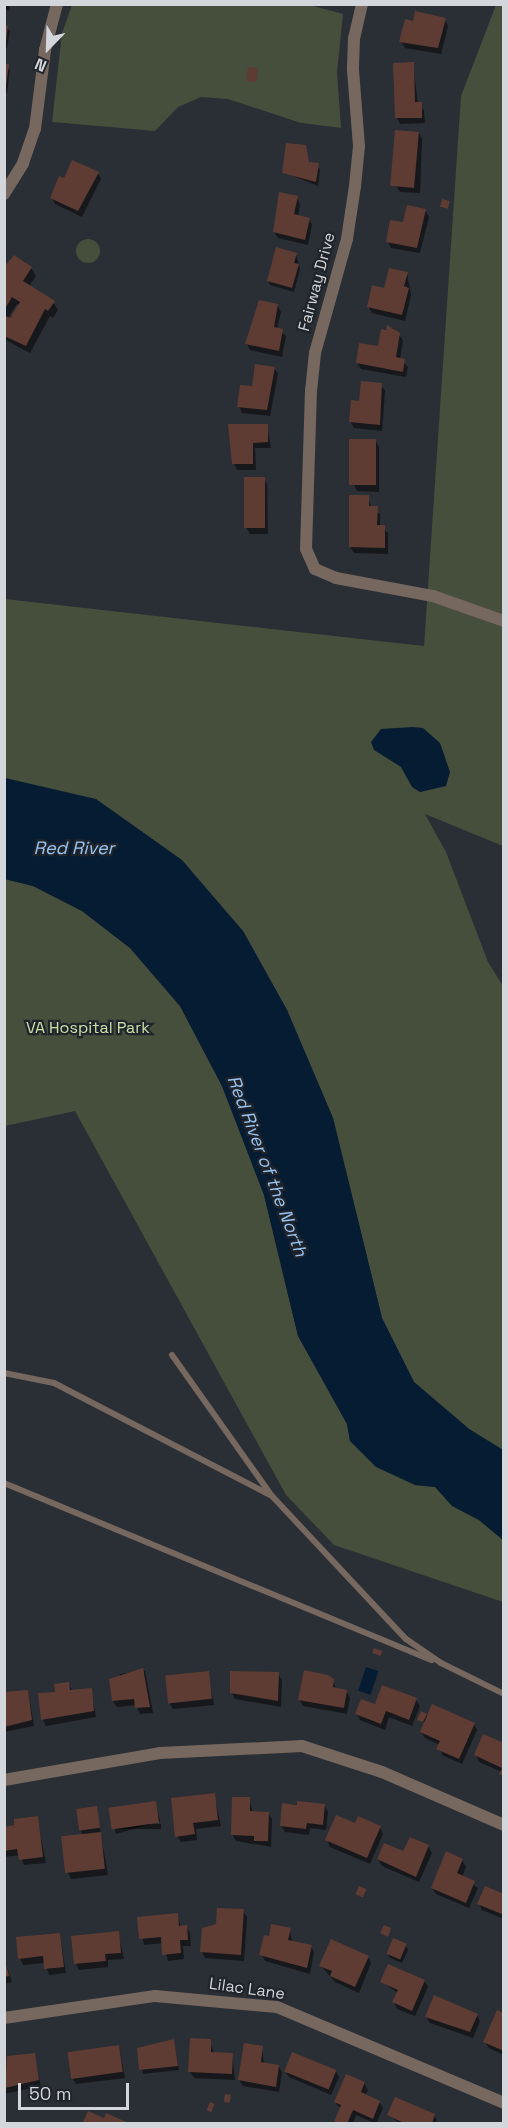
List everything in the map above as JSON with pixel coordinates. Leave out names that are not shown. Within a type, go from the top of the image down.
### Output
[{"type":"street","points":[[4,194],[23,163],[35,129],[45,50],[57,4]]},
{"type":"street","name":"Fairway Drive","points":[[362,4],[354,38],[353,70],[359,146],[355,186],[347,239],[315,353],[311,390],[306,549],[315,569],[336,578],[433,596],[504,621]]},
{"type":"street","points":[[4,1780],[160,1753],[302,1746],[382,1772],[504,1825]]},
{"type":"street","name":"Lilac Lane","points":[[4,2018],[155,1996],[277,2007],[504,2103]]},
{"type":"lane","points":[[172,1355],[272,1496],[406,1639],[441,1664]]},
{"type":"lane","points":[[4,1373],[54,1383],[272,1496]]},
{"type":"lane","points":[[4,1482],[441,1664],[504,1694]]},
{"type":"green space","points":[[306,4],[343,14],[337,72],[341,128],[301,123],[228,99],[201,97],[178,107],[155,131],[52,122],[62,33],[72,5]]},
{"type":"green space","points":[[496,5],[503,5],[503,846],[425,814],[446,852],[488,962],[503,986],[503,1450],[469,1429],[414,1382],[382,1318],[333,1118],[287,1010],[243,931],[5,778],[5,599],[424,646],[461,96]]},
{"type":"green space","points":[[88,239],[96,243],[100,251],[96,259],[88,263],[80,259],[76,251],[80,243]]},
{"type":"green space","name":"VA Hospital Park","points":[[4,879],[33,886],[82,911],[130,948],[180,1006],[222,1086],[264,1195],[298,1336],[347,1424],[350,1441],[415,1485],[435,1487],[452,1505],[479,1520],[503,1540],[503,1602],[334,1545],[286,1495],[75,1111],[5,1126]]},
{"type":"water","points":[[423,728],[440,743],[450,772],[446,786],[420,792],[412,787],[401,767],[374,750],[371,742],[381,729]]},
{"type":"water","name":"Red River","points":[[5,778],[96,799],[182,860],[243,931],[287,1010],[333,1118],[382,1318],[414,1382],[469,1429],[503,1450],[503,1540],[479,1520],[452,1506],[435,1487],[415,1485],[376,1467],[350,1441],[347,1424],[298,1336],[264,1195],[222,1086],[180,1006],[130,948],[82,911],[33,886],[5,879]]},
{"type":"water","points":[[366,1667],[378,1671],[371,1695],[358,1691]]},
{"type":"building","points":[[415,11],[446,18],[438,48],[399,42],[405,19],[413,21]]},
{"type":"building","points":[[4,25],[8,26],[6,42],[4,42]]},
{"type":"building","points":[[414,62],[415,102],[422,102],[422,118],[395,118],[393,63]]},
{"type":"building","points":[[4,64],[9,64],[6,86],[4,86]]},
{"type":"building","points":[[248,67],[258,68],[256,82],[247,81]]},
{"type":"building","points":[[395,130],[419,132],[414,188],[390,186]]},
{"type":"building","points":[[286,143],[306,145],[309,162],[319,163],[316,182],[282,173]]},
{"type":"building","points":[[72,160],[99,172],[78,211],[50,198],[59,176],[64,178]]},
{"type":"building","points":[[279,192],[298,196],[294,214],[310,218],[305,240],[273,232]]},
{"type":"building","points":[[442,199],[450,201],[448,209],[440,207]]},
{"type":"building","points":[[407,205],[426,209],[417,248],[386,242],[390,220],[403,222]]},
{"type":"building","points":[[276,247],[297,253],[294,263],[299,264],[292,288],[267,281]]},
{"type":"building","points":[[14,255],[32,267],[23,281],[55,301],[48,311],[45,309],[26,346],[4,336],[4,315],[10,318],[20,302],[12,297],[5,309],[5,266]]},
{"type":"building","points":[[389,268],[408,272],[404,286],[409,288],[402,315],[367,307],[372,285],[384,288]]},
{"type":"building","points":[[259,300],[278,304],[274,327],[283,329],[279,351],[245,344]]},
{"type":"building","points":[[387,325],[400,333],[396,357],[405,359],[403,372],[356,363],[359,343],[378,346],[381,329],[386,330]]},
{"type":"building","points":[[255,364],[275,367],[267,410],[237,407],[240,385],[252,386]]},
{"type":"building","points":[[361,381],[382,383],[380,425],[349,422],[351,400],[359,401]]},
{"type":"building","points":[[228,424],[268,424],[268,442],[253,443],[253,464],[232,464]]},
{"type":"building","points":[[349,439],[376,439],[376,485],[349,485]]},
{"type":"building","points":[[244,477],[265,477],[265,528],[244,528]]},
{"type":"building","points":[[349,495],[369,495],[369,506],[378,506],[377,525],[385,525],[385,548],[349,547]]},
{"type":"building","points":[[374,1648],[382,1651],[381,1656],[372,1653]]},
{"type":"building","points":[[143,1668],[150,1707],[135,1708],[134,1699],[112,1701],[109,1679]]},
{"type":"building","points":[[304,1670],[328,1675],[334,1679],[333,1687],[347,1690],[344,1708],[298,1700]]},
{"type":"building","points":[[209,1671],[212,1699],[168,1703],[165,1676]]},
{"type":"building","points":[[230,1671],[279,1672],[278,1701],[230,1693]]},
{"type":"building","points":[[69,1682],[70,1690],[92,1688],[94,1711],[41,1720],[38,1693],[55,1692],[54,1684]]},
{"type":"building","points":[[382,1685],[417,1698],[409,1720],[386,1711],[381,1724],[355,1714],[361,1699],[375,1704]]},
{"type":"building","points":[[28,1690],[32,1720],[4,1727],[4,1692]]},
{"type":"building","points":[[432,1704],[475,1723],[459,1759],[436,1749],[440,1741],[420,1732]]},
{"type":"building","points":[[421,1711],[427,1714],[423,1722],[417,1720]]},
{"type":"building","points":[[483,1734],[504,1743],[504,1776],[499,1774],[502,1768],[474,1755]]},
{"type":"building","points":[[215,1793],[218,1820],[193,1823],[195,1834],[175,1837],[171,1798]]},
{"type":"building","points":[[232,1797],[250,1797],[250,1811],[269,1812],[268,1841],[254,1841],[254,1836],[231,1835]]},
{"type":"building","points":[[156,1801],[159,1823],[112,1829],[108,1808]]},
{"type":"building","points":[[297,1801],[325,1804],[323,1825],[307,1823],[306,1829],[280,1826],[282,1803],[297,1805]]},
{"type":"building","points":[[97,1806],[100,1828],[79,1831],[76,1809]]},
{"type":"building","points":[[336,1815],[355,1823],[358,1816],[381,1826],[367,1858],[325,1840]]},
{"type":"building","points":[[38,1816],[43,1857],[19,1860],[17,1849],[4,1851],[4,1827],[14,1825],[14,1819]]},
{"type":"building","points":[[101,1832],[105,1869],[65,1873],[61,1836]]},
{"type":"building","points":[[410,1837],[429,1845],[416,1877],[377,1859],[384,1843],[403,1851]]},
{"type":"building","points":[[446,1851],[463,1859],[457,1873],[475,1881],[466,1903],[431,1888]]},
{"type":"building","points":[[359,1886],[366,1889],[363,1897],[355,1894]]},
{"type":"building","points":[[485,1886],[504,1894],[504,1915],[477,1904]]},
{"type":"building","points":[[217,1908],[244,1909],[241,1955],[200,1952],[202,1928],[216,1924]]},
{"type":"building","points":[[178,1913],[179,1926],[187,1925],[188,1940],[180,1940],[181,1953],[162,1955],[161,1937],[139,1939],[137,1917]]},
{"type":"building","points":[[271,1924],[291,1928],[288,1940],[312,1945],[307,1968],[259,1955],[264,1935],[269,1936]]},
{"type":"building","points":[[384,1925],[391,1928],[388,1937],[380,1933]]},
{"type":"building","points":[[119,1931],[121,1953],[105,1954],[106,1961],[74,1964],[71,1936]]},
{"type":"building","points":[[60,1933],[64,1967],[44,1969],[43,1956],[18,1959],[16,1937]]},
{"type":"building","points":[[393,1938],[407,1944],[400,1960],[386,1954]]},
{"type":"building","points":[[331,1939],[369,1956],[355,1987],[330,1976],[332,1971],[319,1966]]},
{"type":"building","points":[[5,1960],[9,1976],[5,1977]]},
{"type":"building","points":[[388,1964],[425,1980],[412,2011],[392,2002],[398,1990],[380,1982]]},
{"type":"building","points":[[434,1995],[478,2014],[470,2032],[425,2017]]},
{"type":"building","points":[[497,2010],[504,2013],[504,2051],[483,2042]]},
{"type":"building","points":[[190,2038],[211,2039],[211,2052],[233,2053],[232,2074],[188,2072]]},
{"type":"building","points":[[174,2039],[178,2066],[139,2070],[137,2048]]},
{"type":"building","points":[[244,2043],[263,2046],[261,2062],[279,2065],[276,2087],[238,2080]]},
{"type":"building","points":[[119,2045],[123,2072],[71,2079],[68,2052]]},
{"type":"building","points":[[292,2052],[337,2070],[329,2089],[284,2071]]},
{"type":"building","points":[[35,2053],[39,2080],[5,2088],[7,2056]]},
{"type":"building","points":[[346,2074],[365,2082],[361,2092],[380,2101],[373,2119],[353,2110],[347,2124],[334,2122],[341,2105],[334,2102]]},
{"type":"building","points":[[225,2094],[231,2095],[230,2103],[224,2102]]},
{"type":"building","points":[[395,2097],[435,2114],[432,2124],[406,2124],[387,2115]]},
{"type":"building","points":[[210,2102],[215,2104],[211,2112],[207,2110]]},
{"type":"building","points":[[88,2111],[104,2118],[106,2113],[131,2124],[82,2124]]},
{"type":"water label","name":"Red River of the North","points":[[267,1166]]}]
